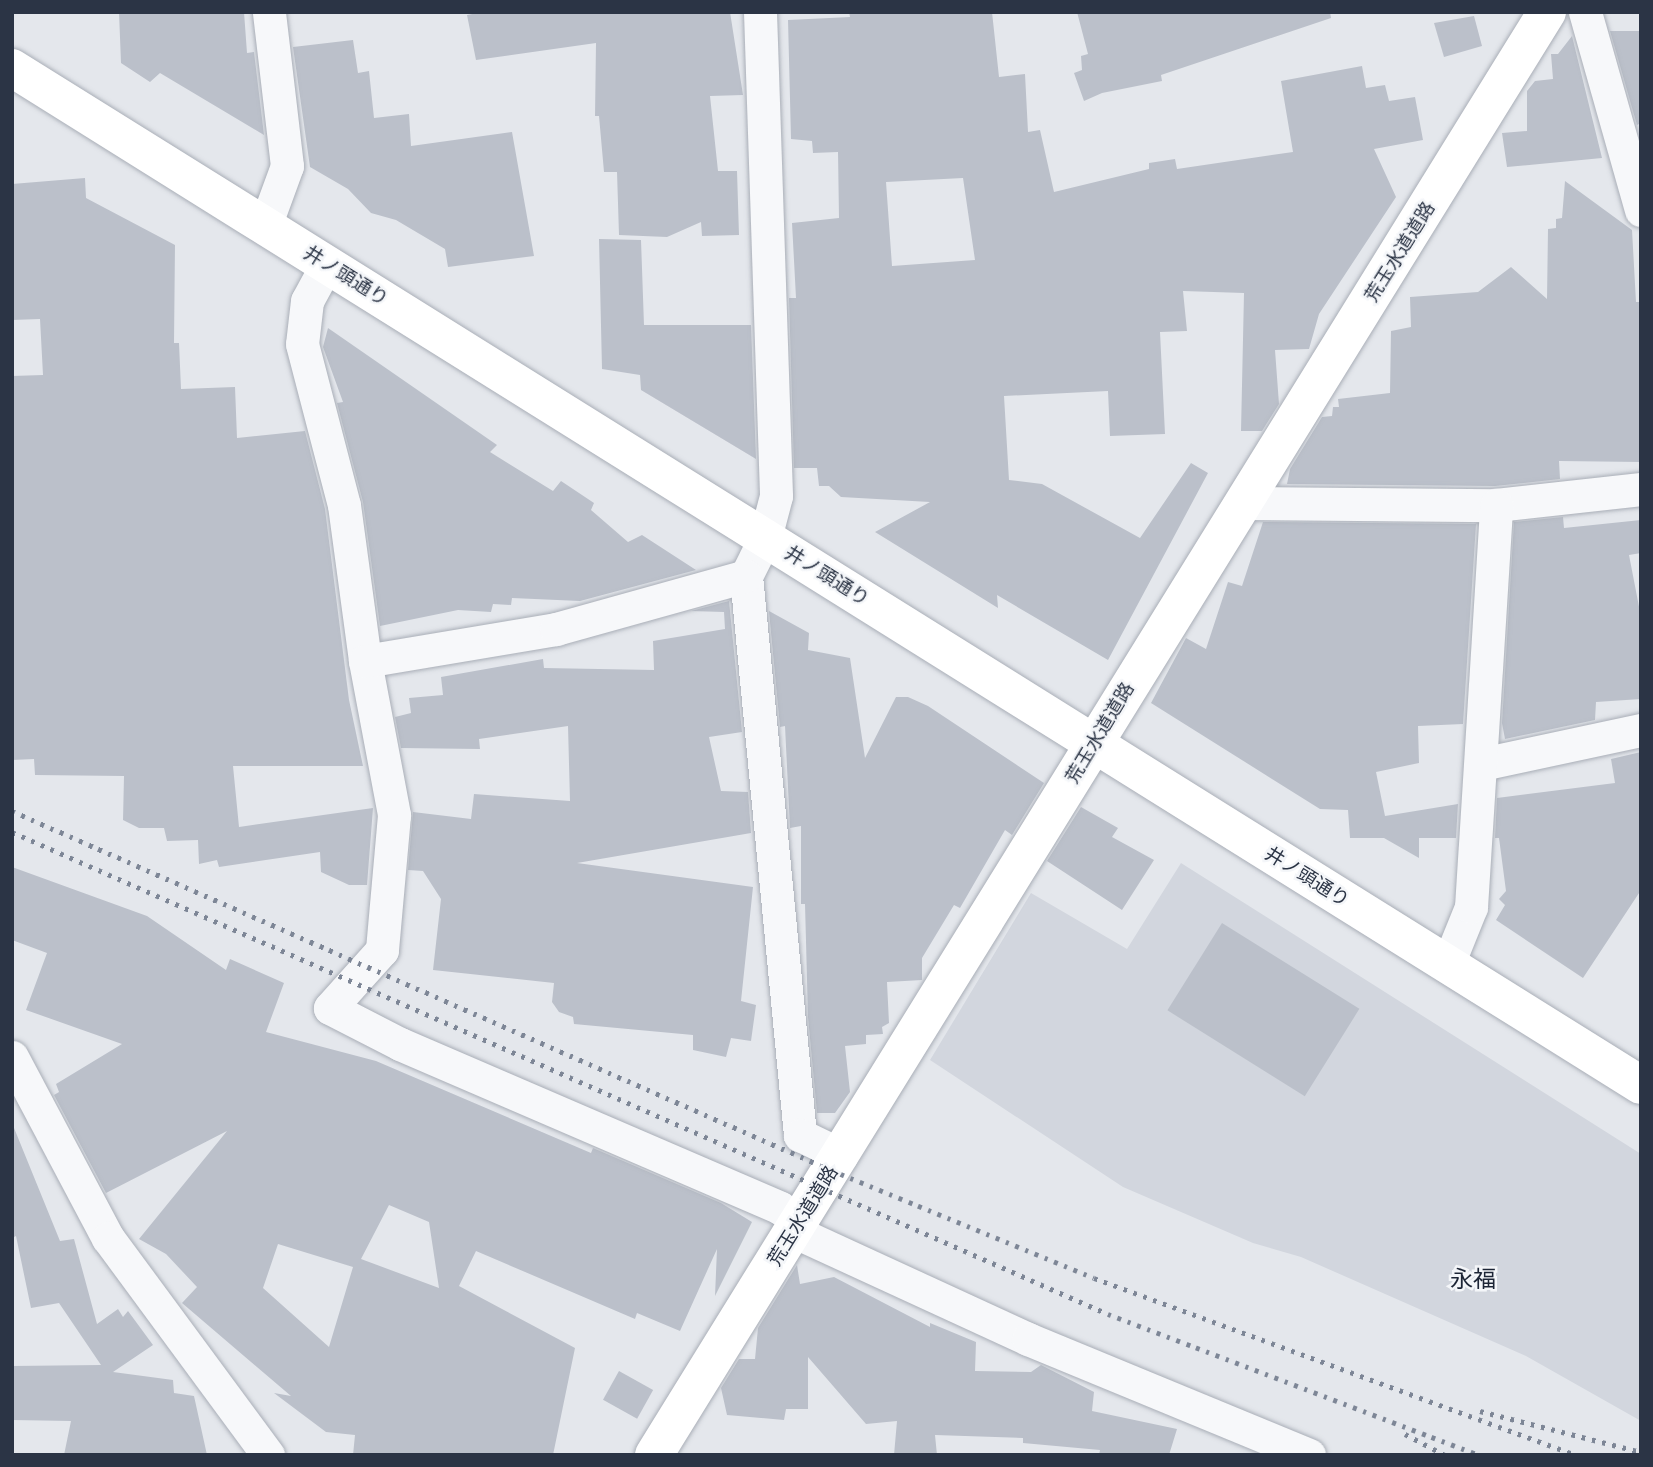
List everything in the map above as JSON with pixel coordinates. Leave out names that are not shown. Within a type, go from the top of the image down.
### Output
[{"type":"main road","name":"荒玉水道道路","points":[[654,1455],[1547,12]]},
{"type":"main road","name":"井ノ頭通り","points":[[12,68],[1641,1085]]},
{"type":"street","points":[[760,12],[776,496],[765,538],[746,576],[800,1135],[841,1155]]},
{"type":"street","points":[[1585,12],[1641,209]]},
{"type":"street","points":[[265,226],[287,166],[275,13]]},
{"type":"street","points":[[327,264],[307,302],[302,344],[344,505],[365,661],[394,815],[382,950],[330,1008],[400,1044],[780,1208],[799,1221],[806,1237],[968,1311],[1309,1455]]},
{"type":"street","points":[[1245,503],[1496,505],[1641,489]]},
{"type":"street","points":[[1448,964],[1471,907],[1482,764],[1496,505]]},
{"type":"street","points":[[365,661],[556,629],[746,576]]},
{"type":"street","points":[[1482,764],[1641,730]]},
{"type":"street","points":[[12,1058],[20,1093],[107,1238],[268,1455]]},
{"type":"shaded area","points":[[1181,863],[1641,1154],[1641,1421],[1526,1356],[1301,1257],[1253,1243],[1123,1187],[930,1060],[1031,893],[1127,949]]},
{"type":"building","points":[[119,12],[244,12],[247,53],[254,52],[264,135],[160,73],[150,82],[121,63]]},
{"type":"building","points":[[483,12],[730,12],[743,95],[710,96],[718,171],[737,171],[739,235],[702,236],[701,222],[667,237],[619,235],[617,172],[604,172],[599,116],[595,116],[596,43],[476,60],[467,15]]},
{"type":"building","points":[[849,12],[992,12],[999,77],[1025,74],[1028,132],[1040,130],[1054,192],[1149,169],[1149,163],[1175,159],[1177,169],[1293,152],[1281,81],[1362,66],[1366,88],[1385,85],[1389,101],[1415,97],[1423,140],[1374,149],[1396,197],[1319,314],[1309,349],[1275,350],[1279,404],[1262,431],[1241,431],[1244,293],[1183,291],[1187,331],[1160,332],[1165,434],[1110,436],[1108,391],[1004,396],[1009,480],[1042,484],[1140,538],[1191,463],[1208,473],[1108,660],[997,595],[998,608],[875,532],[930,502],[841,497],[829,486],[819,486],[817,468],[794,468],[789,298],[796,298],[792,223],[839,218],[838,152],[813,153],[812,141],[791,139],[788,20],[850,17]],"holes":[[[963,178],[975,260],[892,266],[886,182]]]},
{"type":"building","points":[[1077,12],[1330,12],[1331,18],[1161,75],[1162,81],[1102,93],[1084,101],[1074,73],[1082,70],[1081,56],[1088,54]]},
{"type":"building","points":[[1474,16],[1482,46],[1444,57],[1434,23]]},
{"type":"building","points":[[1610,31],[1641,31],[1641,123],[1637,125]]},
{"type":"building","points":[[1572,36],[1602,158],[1507,167],[1502,133],[1527,131],[1527,91],[1535,81],[1553,79],[1551,54],[1558,54]]},
{"type":"building","points":[[353,40],[358,73],[369,71],[374,118],[409,114],[411,146],[512,132],[534,256],[448,267],[445,249],[396,220],[371,213],[348,189],[310,167],[293,47]]},
{"type":"building","points":[[85,178],[86,198],[175,245],[174,343],[179,343],[181,389],[235,387],[237,438],[305,431],[325,509],[349,700],[363,766],[233,766],[239,827],[373,808],[367,885],[349,885],[321,872],[320,852],[219,867],[217,860],[199,864],[198,840],[167,841],[164,828],[139,828],[123,820],[124,776],[35,775],[34,759],[12,760],[12,376],[43,375],[40,319],[12,320],[12,184]]},
{"type":"building","points":[[1565,181],[1632,230],[1636,302],[1641,302],[1641,462],[1559,461],[1560,479],[1495,486],[1287,484],[1290,469],[1322,417],[1332,416],[1333,407],[1339,407],[1338,399],[1390,393],[1391,331],[1411,327],[1410,297],[1478,292],[1511,267],[1547,299],[1548,229],[1556,228],[1556,219],[1562,218]]},
{"type":"building","points":[[599,239],[641,240],[644,325],[751,325],[756,459],[641,390],[640,375],[602,369]]},
{"type":"building","points":[[328,328],[497,445],[490,452],[553,491],[561,481],[594,503],[591,510],[628,542],[642,535],[696,570],[580,601],[512,598],[511,605],[493,604],[491,612],[458,610],[380,626],[363,502],[337,403],[343,402],[323,347]]},
{"type":"building","points":[[1563,517],[1564,528],[1641,520],[1641,553],[1629,555],[1641,617],[1641,699],[1596,702],[1595,720],[1505,739],[1502,723],[1514,522]]},
{"type":"building","points":[[1263,522],[1476,524],[1463,724],[1418,726],[1419,763],[1376,772],[1385,816],[1458,804],[1456,838],[1419,838],[1419,858],[1384,838],[1350,838],[1348,810],[1320,809],[1151,703],[1186,638],[1206,649],[1228,582],[1242,586]]},
{"type":"building","points":[[729,601],[742,732],[709,737],[721,791],[748,792],[751,833],[577,863],[753,887],[741,1001],[756,1005],[751,1041],[731,1038],[726,1057],[693,1050],[693,1035],[574,1024],[573,1017],[559,1012],[552,1002],[554,983],[433,970],[441,899],[423,871],[408,870],[413,812],[471,819],[474,794],[570,801],[568,726],[479,739],[480,749],[401,748],[395,717],[411,713],[409,698],[443,695],[441,677],[543,659],[544,668],[654,670],[653,641],[725,629],[724,612],[691,611]]},
{"type":"building","points":[[769,611],[809,633],[808,650],[850,658],[865,758],[896,697],[908,697],[928,706],[1044,783],[1012,835],[1005,830],[960,908],[954,905],[922,958],[922,980],[887,982],[889,1023],[882,1027],[883,1034],[866,1035],[866,1044],[845,1046],[850,1092],[835,1113],[817,1113],[808,1017],[805,904],[801,904],[801,826],[790,828],[785,726],[780,727]]},
{"type":"building","points":[[1641,752],[1641,890],[1583,978],[1496,920],[1505,905],[1499,899],[1506,891],[1499,838],[1495,838],[1497,798],[1615,783],[1611,759]]},
{"type":"building","points":[[1081,807],[1118,828],[1112,837],[1154,860],[1122,910],[1047,861]]},
{"type":"building","points":[[12,867],[147,916],[226,970],[230,959],[284,983],[266,1032],[376,1061],[591,1153],[593,1148],[721,1203],[752,1222],[715,1296],[717,1249],[680,1331],[637,1313],[635,1319],[476,1251],[459,1286],[575,1348],[553,1455],[353,1455],[355,1435],[326,1432],[274,1393],[291,1396],[182,1303],[197,1287],[166,1254],[139,1239],[227,1131],[106,1193],[54,1095],[59,1092],[56,1084],[122,1044],[26,1010],[47,953],[12,940]],"holes":[[[389,1205],[429,1222],[439,1288],[361,1259]],[[278,1244],[353,1267],[329,1347],[263,1288]]]},
{"type":"building","points":[[1222,923],[1359,1009],[1305,1096],[1167,1010]]},
{"type":"building","points":[[12,1123],[60,1241],[74,1239],[97,1324],[118,1309],[123,1317],[128,1311],[153,1345],[113,1372],[173,1380],[174,1393],[194,1396],[207,1455],[64,1455],[71,1421],[12,1420],[12,1366],[101,1365],[59,1303],[31,1308],[16,1236],[12,1238]]},
{"type":"building","points":[[797,1265],[800,1284],[834,1277],[930,1327],[930,1323],[976,1342],[975,1371],[1031,1372],[1041,1365],[1094,1392],[1092,1411],[1177,1429],[1169,1455],[1099,1455],[1100,1450],[1023,1443],[1023,1438],[935,1435],[937,1455],[894,1455],[897,1421],[866,1424],[808,1357],[808,1409],[786,1409],[784,1420],[727,1415],[721,1388],[739,1359],[755,1359],[758,1328]]},
{"type":"building","points":[[619,1371],[653,1390],[637,1419],[603,1400]]},
{"type":"railway","points":[[12,811],[831,1170],[1094,1278],[1576,1455]]},
{"type":"railway","points":[[12,832],[1108,1314],[1480,1455]]},
{"type":"railway","points":[[1480,1411],[1641,1452]]},
{"type":"railway","points":[[1405,1434],[1445,1455]]},
{"type":"district","name":"永福","points":[[1473,1279]]}]
